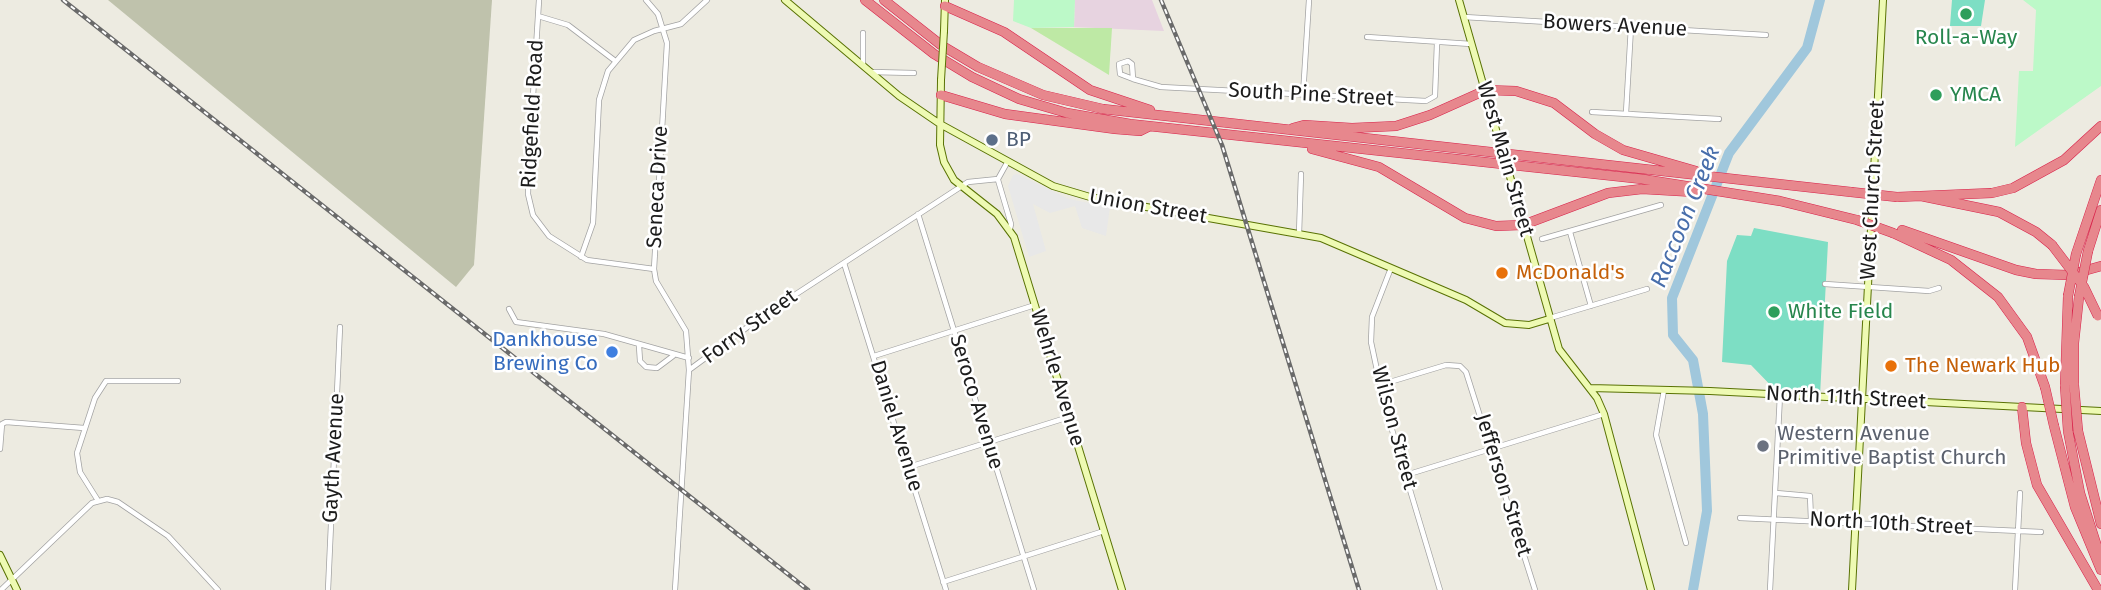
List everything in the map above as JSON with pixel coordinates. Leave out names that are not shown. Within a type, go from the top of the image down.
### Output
[{"type":"highway","points":[[865,0],[950,65],[994,88],[1067,113],[1151,126],[1292,142],[1697,182]]},
{"type":"highway","points":[[884,0],[941,45],[978,67],[1026,88],[1103,108],[1697,182],[1894,230],[2036,275],[2068,275],[2101,266]]},
{"type":"highway","points":[[945,3],[1004,32],[1073,80],[1102,96],[1192,121]]},
{"type":"highway","points":[[1285,130],[1304,125],[1352,128],[1396,126],[1430,115],[1486,90],[1516,91],[1540,97],[1623,150],[1697,182]]},
{"type":"highway","points":[[941,96],[986,109],[1115,129],[1140,131],[1151,126]]},
{"type":"highway","points":[[1292,142],[1299,148],[1379,167],[1465,218],[1496,226],[1523,225],[1608,193],[1717,178],[1897,197],[1960,196],[2014,188],[2064,160],[2101,126]]},
{"type":"highway","points":[[2101,180],[2076,254],[2074,343],[2069,385],[2080,493],[2101,559]]},
{"type":"highway","points":[[1921,196],[1999,212],[2036,232],[2052,245],[2084,287],[2101,326]]},
{"type":"highway","points":[[2074,297],[2101,210]]},
{"type":"highway","points":[[1894,230],[1959,265],[1998,297],[2026,337],[2045,387],[2075,508],[2101,570]]},
{"type":"highway","points":[[2022,407],[2026,443],[2037,485],[2098,590]]},
{"type":"highway","points":[[2073,431],[2101,524]]},
{"type":"street","name":"Ridgefield Road","points":[[539,0],[529,203],[536,220],[546,232],[581,257],[605,265],[654,269]]},
{"type":"street","name":"Seneca Drive","points":[[646,0],[658,14],[664,30],[667,58],[654,269],[656,281],[686,331],[689,370]]},
{"type":"street","points":[[581,257],[593,223],[601,90],[614,61],[638,37],[689,20],[707,0]]},
{"type":"street","name":"Union Street","points":[[785,0],[899,96],[940,124],[1073,194],[1299,234],[1335,243],[1466,300],[1505,323],[1522,326],[1549,318]]},
{"type":"street","points":[[1303,95],[1308,0]]},
{"type":"street","name":"West Main Street","points":[[1459,0],[1549,318],[1564,358],[1590,388],[1604,414],[1651,590]]},
{"type":"street","name":"West Church Street","points":[[1852,590],[1883,0]]},
{"type":"street","name":"Wehrle Avenue","points":[[945,3],[940,124],[944,162],[960,187],[998,214],[1010,229],[1122,590]]},
{"type":"street","points":[[538,16],[562,22],[614,61]]},
{"type":"street","name":"Bowers Avenue","points":[[1464,17],[1766,35]]},
{"type":"street","points":[[1626,113],[1631,27]]},
{"type":"street","points":[[863,33],[863,64]]},
{"type":"street","points":[[1367,37],[1472,44]]},
{"type":"street","name":"South Pine Street","points":[[1133,79],[1132,64],[1124,61],[1119,64],[1120,75],[1133,79],[1161,87],[1431,100],[1436,91],[1437,43]]},
{"type":"street","points":[[872,72],[914,73]]},
{"type":"street","points":[[1592,111],[1719,119]]},
{"type":"street","points":[[1008,161],[998,180],[1011,224],[1010,229]]},
{"type":"street","points":[[1299,234],[1301,174]]},
{"type":"street","points":[[960,187],[972,180],[998,180]]},
{"type":"street","name":"Forry Street","points":[[675,590],[689,370],[764,315],[960,187]]},
{"type":"street","points":[[1542,239],[1661,205]]},
{"type":"street","name":"Seroco Avenue","points":[[918,214],[1034,590]]},
{"type":"street","points":[[1570,232],[1591,306]]},
{"type":"street","name":"Daniel Avenue","points":[[844,263],[946,590]]},
{"type":"street","name":"Wilson Street","points":[[1392,267],[1371,324],[1380,385],[1440,590]]},
{"type":"street","points":[[1825,285],[1928,291],[1939,288]]},
{"type":"street","points":[[1549,318],[1647,289]]},
{"type":"street","points":[[874,356],[1035,305]]},
{"type":"street","points":[[509,309],[516,322],[581,330],[689,358]]},
{"type":"street","name":"Gayth Avenue","points":[[328,590],[340,327]]},
{"type":"street","points":[[639,346],[640,361],[646,367],[657,368],[673,356]]},
{"type":"street","name":"Jefferson Street","points":[[1380,385],[1452,365],[1463,368],[1471,381],[1535,590]]},
{"type":"street","points":[[178,381],[108,379],[94,398],[77,453],[78,466],[82,478],[97,499],[118,502],[162,531],[218,590]]},
{"type":"street","name":"North 11th Street","points":[[1590,388],[1780,394],[2101,411]]},
{"type":"street","points":[[1664,390],[1657,435],[1686,543]]},
{"type":"street","points":[[1770,590],[1780,394]]},
{"type":"street","points":[[1406,475],[1604,414]]},
{"type":"street","points":[[909,467],[1069,418]]},
{"type":"street","points":[[0,449],[2,424],[6,422],[84,428]]},
{"type":"street","points":[[2015,590],[2020,492]]},
{"type":"street","points":[[1776,494],[1810,496],[1811,520]]},
{"type":"street","points":[[1,590],[97,499]]},
{"type":"street","name":"North 10th Street","points":[[1740,518],[2041,532]]},
{"type":"street","points":[[943,582],[1104,531]]},
{"type":"street","points":[[0,555],[17,590]]},
{"type":"shaded area","points":[[108,0],[492,0],[474,265],[456,287]]},
{"type":"shaded area","points":[[1075,0],[1152,0],[1164,31],[1074,27]]},
{"type":"shaded area","points":[[1017,174],[1069,199],[1110,207],[1106,236],[1082,228],[1075,206],[1050,213],[1033,204],[1046,251],[1029,257],[1008,186],[1013,175]]},
{"type":"green space","points":[[1014,0],[1075,0],[1074,27],[1031,28],[1013,21]]},
{"type":"green space","name":"Roll-a-Way","points":[[1952,0],[1985,0],[1981,26],[1950,26]]},
{"type":"green space","points":[[2023,0],[2101,0],[2101,86],[2015,147],[2019,71],[2033,71],[2036,10]]},
{"type":"green space","points":[[1031,28],[1112,28],[1109,75]]},
{"type":"green space","name":"White Field","points":[[1754,228],[1828,242],[1820,396],[1780,395],[1751,365],[1722,362],[1727,261],[1737,235],[1751,236]]},
{"type":"waterway","name":"Raccoon Creek","points":[[1693,590],[1707,511],[1703,414],[1693,360],[1673,335],[1672,298],[1729,153],[1807,48],[1820,0]]},
{"type":"railway","points":[[63,0],[808,590]]},
{"type":"railway","points":[[1161,0],[1222,145],[1359,590]]},
{"type":"place","name":"Roll-a-Way","points":[[1966,14]]},
{"type":"place","name":"YMCA","points":[[1936,95]]},
{"type":"place","name":"BP","points":[[992,140]]},
{"type":"place","name":"McDonald's","points":[[1502,273]]},
{"type":"place","name":"White Field","points":[[1774,312]]},
{"type":"place","name":"Dankhouse Brewing Co","points":[[612,352]]},
{"type":"place","name":"The Newark Hub","points":[[1891,366]]},
{"type":"place","name":"Western Avenue Primitive Baptist Church","points":[[1763,446]]}]
